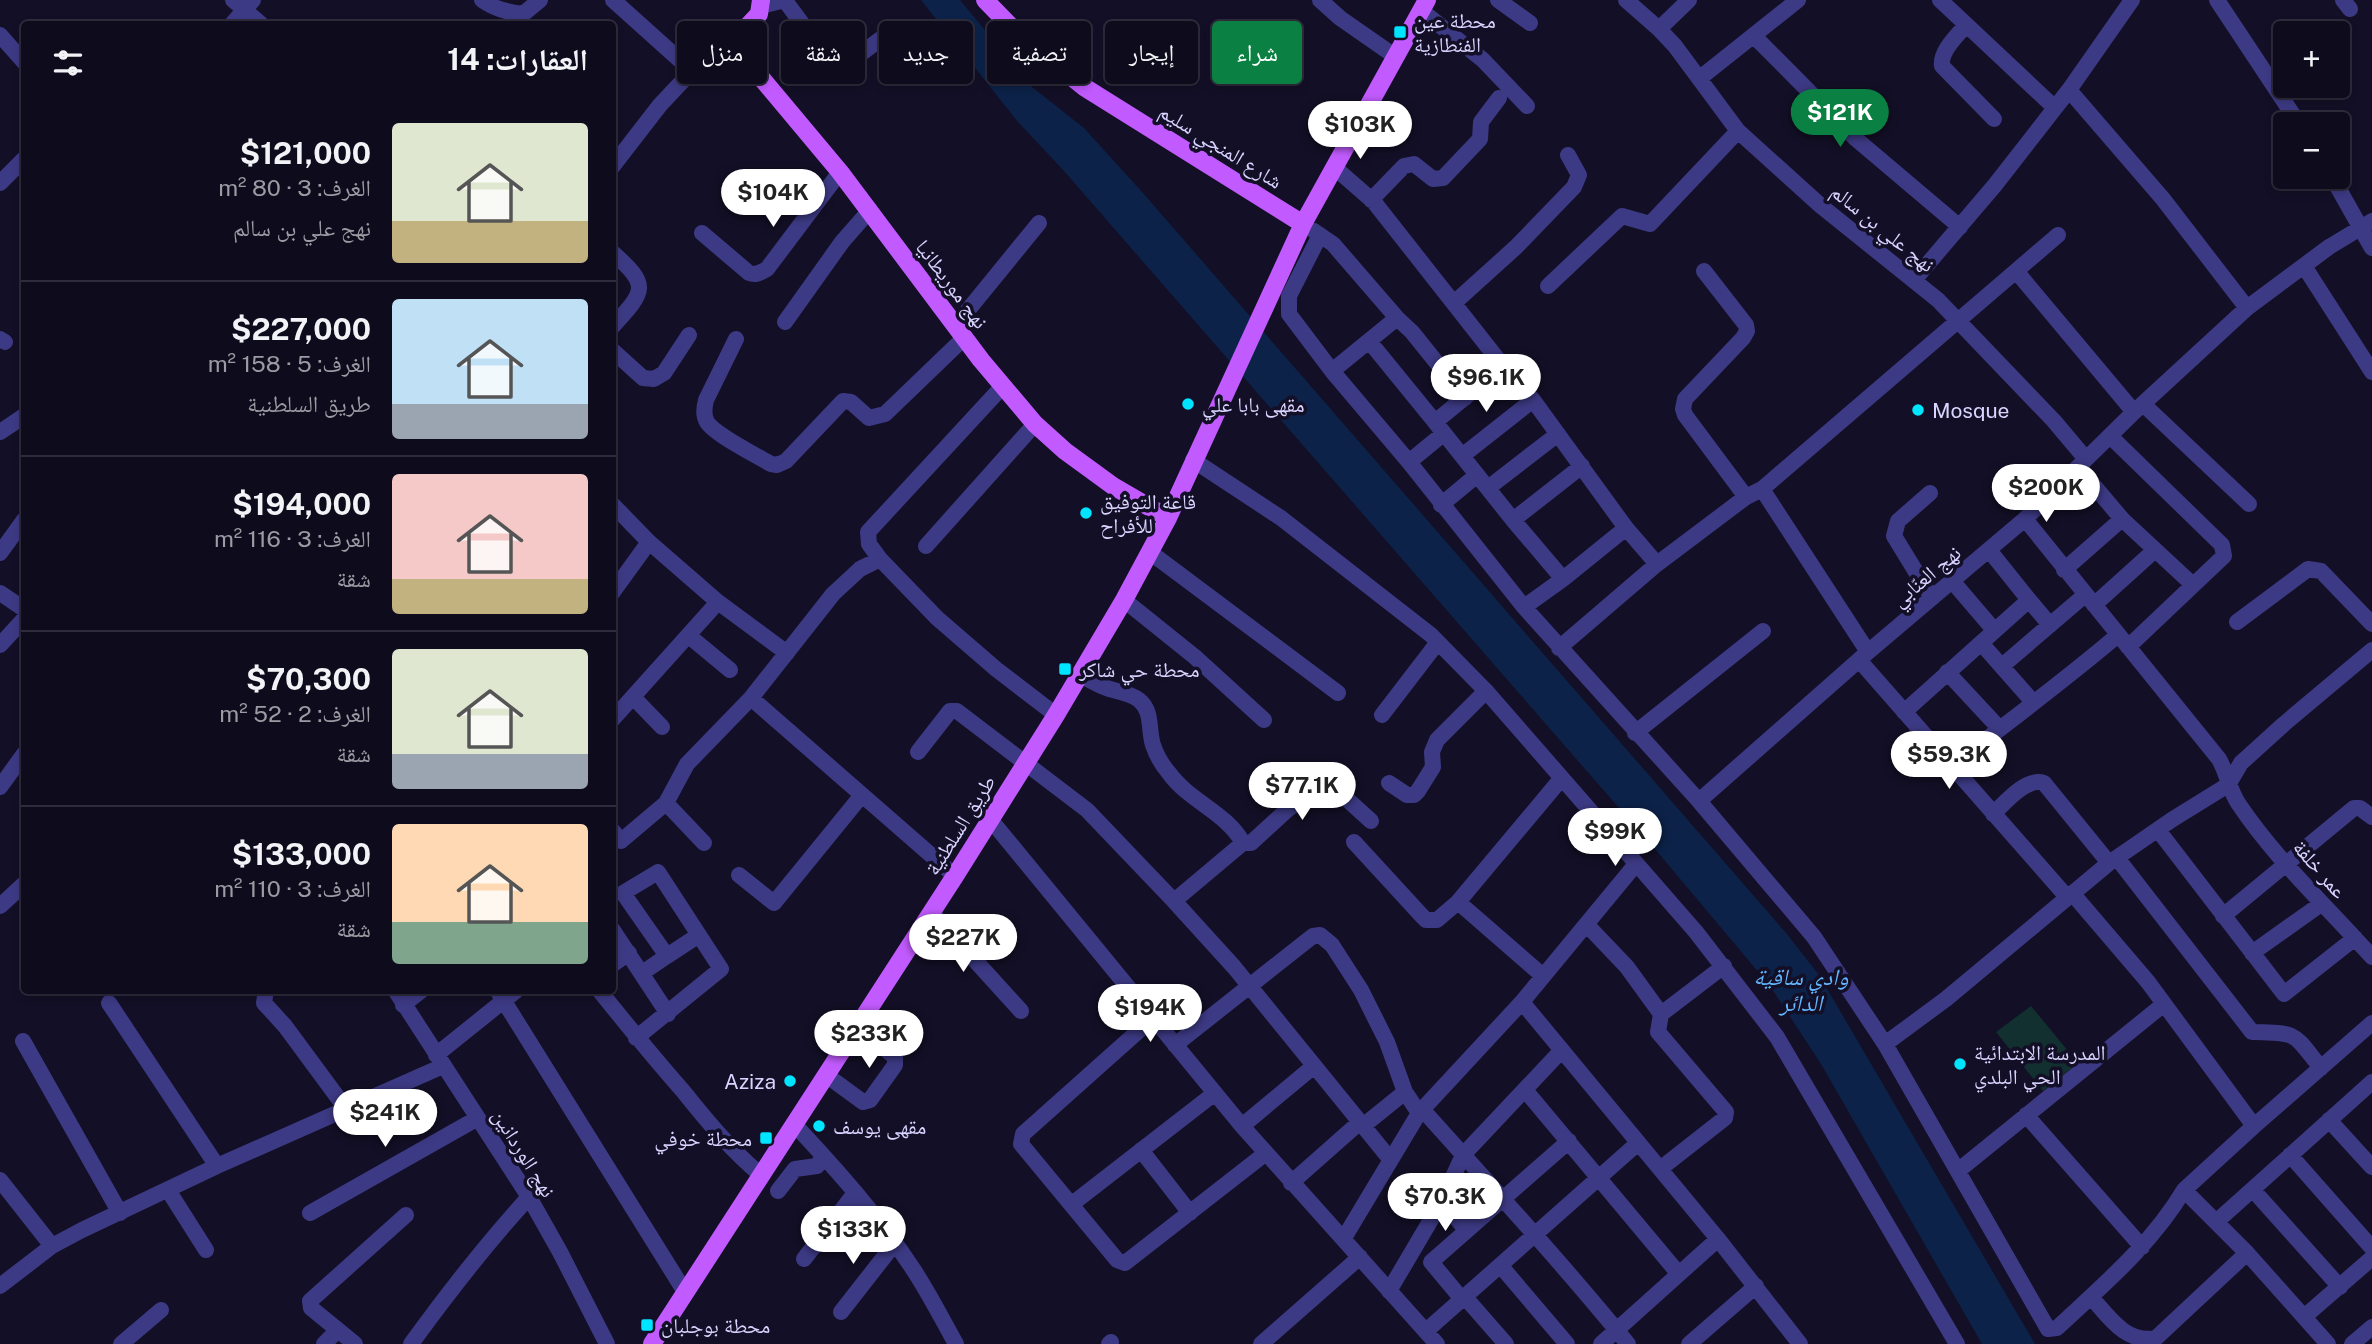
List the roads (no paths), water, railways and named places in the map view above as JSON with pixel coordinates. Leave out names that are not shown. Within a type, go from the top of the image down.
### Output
[{"type":"main road","name":"شارع المنجي سليم","points":[[985,0],[1018,34],[1084,87],[1303,224]]},
{"type":"main road","points":[[752,21],[759,14],[761,3]]},
{"type":"main road","points":[[1303,224],[1424,4]]},
{"type":"main road","name":"نهج موريطانيا","points":[[766,84],[840,172],[1002,387],[1035,424],[1065,451],[1113,486],[1168,518]]},
{"type":"main road","name":"طريق السلطنية","points":[[652,1344],[932,913],[1026,764],[1124,600],[1168,518],[1303,224]]},
{"type":"street","points":[[482,0],[506,12],[523,14],[540,0]]},
{"type":"street","points":[[613,0],[677,58]]},
{"type":"street","points":[[1320,0],[1340,18],[1396,57]]},
{"type":"street","points":[[1498,0],[1530,23]]},
{"type":"street","name":"نهج علي بن سالم","points":[[1626,0],[1659,29],[1700,78],[1738,131],[1821,206],[1914,280],[1959,321],[2054,421],[2122,519],[2192,584]]},
{"type":"street","points":[[1659,29],[1689,0]]},
{"type":"street","points":[[1700,78],[1798,0]]},
{"type":"street","points":[[1940,0],[2055,108]]},
{"type":"street","points":[[1914,280],[2055,108],[2132,0]]},
{"type":"street","points":[[2217,0],[2292,112]]},
{"type":"street","points":[[761,3],[786,2],[832,64],[848,63],[879,39]]},
{"type":"street","points":[[234,21],[244,4],[258,21]]},
{"type":"street","points":[[1424,4],[1527,106]]},
{"type":"street","points":[[1966,25],[1944,52],[1942,66],[1994,119]]},
{"type":"street","points":[[0,36],[21,59]]},
{"type":"street","points":[[1754,36],[1856,139],[1959,227]]},
{"type":"street","points":[[616,162],[680,84]]},
{"type":"street","points":[[2068,90],[2163,199],[2247,307]]},
{"type":"street","points":[[1371,200],[1404,166],[1414,164],[1433,179],[1443,178],[1480,139],[1482,122],[1499,98]]},
{"type":"street","points":[[1548,286],[1622,216],[1650,224],[1738,131]]},
{"type":"street","points":[[1454,303],[1516,247],[1574,187],[1579,175],[1568,155]]},
{"type":"street","points":[[0,183],[21,162]]},
{"type":"street","points":[[1334,167],[1371,200],[1533,400],[1626,528],[1657,564]]},
{"type":"street","points":[[702,233],[749,274],[761,272],[767,269],[840,172]]},
{"type":"street","points":[[2340,189],[2366,225],[2372,248]]},
{"type":"street","points":[[785,322],[842,242],[870,210]]},
{"type":"street","points":[[736,339],[706,400],[706,420],[722,434],[777,465],[786,461],[843,401],[851,402],[869,418],[885,414],[960,332],[1039,223]]},
{"type":"street","points":[[1303,224],[1333,244],[1412,332],[1465,398]]},
{"type":"street","name":"نهج العنّابي","points":[[1699,801],[1863,656],[2025,519],[2138,408],[2247,307],[2366,225]]},
{"type":"street","points":[[1320,235],[1289,296],[1289,314],[1332,371],[1409,462],[1524,607],[1699,801],[1814,937],[1885,1044],[2048,1329],[2057,1328],[2142,1247],[2171,1212],[2184,1190],[2372,1023]]},
{"type":"street","points":[[1559,648],[1657,564],[1746,497],[1762,489],[2058,235]]},
{"type":"street","points":[[616,256],[632,270],[639,282],[635,300],[616,322]]},
{"type":"street","points":[[2304,266],[2372,372]]},
{"type":"street","points":[[1704,271],[1746,325],[1747,331],[1685,399],[1683,409],[1746,497]]},
{"type":"street","points":[[2016,271],[2138,408],[2249,504]]},
{"type":"street","points":[[1332,371],[1397,318]]},
{"type":"street","points":[[616,354],[643,378],[654,379],[664,373],[689,335]]},
{"type":"street","points":[[1369,341],[1563,579]]},
{"type":"street","points":[[1409,462],[1465,398],[1503,366]]},
{"type":"street","points":[[1002,387],[868,531],[869,544],[937,618],[996,669],[1056,715]]},
{"type":"street","points":[[1462,456],[1533,400]]},
{"type":"street","points":[[0,432],[21,418]]},
{"type":"street","points":[[926,546],[1035,424]]},
{"type":"street","points":[[1488,488],[1558,434]]},
{"type":"street","points":[[1952,766],[2033,702],[2123,641],[2224,556],[2222,545],[2110,436]]},
{"type":"street","points":[[1193,460],[1281,518],[1393,604],[1437,642],[1486,691],[1636,864],[1724,966],[1777,1037],[1957,1344]]},
{"type":"street","points":[[1513,520],[1582,466]]},
{"type":"street","points":[[1441,505],[1477,475]]},
{"type":"street","points":[[1762,489],[1863,656],[1904,712],[1993,814],[2148,982],[2254,1126]]},
{"type":"street","points":[[1930,493],[1898,521],[1894,536],[1932,598]]},
{"type":"street","points":[[616,508],[718,602],[787,653]]},
{"type":"street","name":"عمر خلفة","points":[[2025,519],[2219,759],[2228,785],[2240,806],[2321,904],[2372,957]]},
{"type":"street","points":[[2064,570],[2122,519]]},
{"type":"street","points":[[0,553],[21,524]]},
{"type":"street","points":[[1524,607],[1626,528]]},
{"type":"street","points":[[616,587],[649,541]]},
{"type":"street","points":[[1989,550],[2050,625]]},
{"type":"street","points":[[2002,666],[2050,625],[2089,600],[2154,550]]},
{"type":"street","points":[[1151,553],[1338,693]]},
{"type":"street","points":[[616,838],[666,803],[687,764],[751,698],[833,594],[860,569],[880,559]]},
{"type":"street","points":[[2237,622],[2308,569],[2321,571],[2372,624]]},
{"type":"street","points":[[1953,582],[1994,630]]},
{"type":"street","points":[[0,593],[21,607]]},
{"type":"street","points":[[1124,600],[1195,657],[1264,720]]},
{"type":"street","points":[[1904,712],[2029,600]]},
{"type":"street","points":[[616,716],[718,602]]},
{"type":"street","points":[[0,645],[21,622]]},
{"type":"street","points":[[1636,733],[1763,631]]},
{"type":"street","points":[[689,636],[730,670]]},
{"type":"street","points":[[1382,715],[1437,642]]},
{"type":"street","points":[[1981,643],[2033,702]]},
{"type":"street","points":[[1885,1044],[1946,999],[2113,860],[2228,785],[2241,763],[2372,650]]},
{"type":"street","points":[[1947,672],[2000,729]]},
{"type":"street","points":[[1080,675],[1103,687],[1132,695],[1142,702],[1146,708],[1153,745],[1169,774],[1186,793],[1230,825],[1243,843]]},
{"type":"street","points":[[1389,783],[1407,795],[1415,795],[1433,768],[1432,752],[1437,740],[1486,691]]},
{"type":"street","points":[[633,697],[662,727]]},
{"type":"street","points":[[751,698],[955,876]]},
{"type":"street","points":[[918,752],[950,712],[957,711],[1087,810],[1249,984],[1390,1159]]},
{"type":"street","points":[[0,787],[21,758]]},
{"type":"street","points":[[1354,842],[1426,920],[1437,920],[1458,902],[1561,779]]},
{"type":"street","points":[[1993,814],[2028,784],[2038,781],[2045,783],[2113,860],[2252,1031],[2289,1032],[2321,1068]]},
{"type":"street","points":[[1174,901],[1243,843],[1251,843],[1288,809],[1328,782],[1371,821]]},
{"type":"street","points":[[739,875],[774,903],[862,795]]},
{"type":"street","points":[[666,803],[704,843]]},
{"type":"street","points":[[2223,916],[2354,808],[2357,807],[2372,817]]},
{"type":"street","points":[[990,819],[1242,1126],[1437,1344]]},
{"type":"street","points":[[2158,830],[2284,994],[2355,938]]},
{"type":"street","points":[[1344,1238],[1421,1111],[1522,1002],[1636,864]]},
{"type":"street","points":[[636,1038],[721,969],[657,872],[624,892],[667,956]]},
{"type":"street","points":[[0,906],[21,887]]},
{"type":"street","points":[[1458,902],[1543,976]]},
{"type":"street","points":[[2252,953],[2321,904]]},
{"type":"street","points":[[932,913],[1021,1010]]},
{"type":"street","points":[[1587,925],[1627,967],[1661,1014]]},
{"type":"street","points":[[642,973],[699,934]]},
{"type":"street","points":[[616,935],[668,1014]]},
{"type":"street","points":[[1175,1045],[1313,936],[1326,938],[1361,990],[1387,1042],[1405,1092],[1536,1234],[1628,1344]]},
{"type":"street","points":[[616,962],[629,953]]},
{"type":"street","points":[[1660,1169],[1725,1118],[1726,1112],[1658,1031],[1661,1014],[1724,966]]},
{"type":"street","points":[[265,994],[264,1003],[285,1026],[347,1110]]},
{"type":"street","name":"نهج الوردانين","points":[[397,994],[529,1197],[607,1344]]},
{"type":"street","points":[[403,1005],[417,994]]},
{"type":"street","points":[[602,994],[713,1128],[761,1175]]},
{"type":"street","points":[[0,1286],[52,1246],[217,1166],[347,1110],[440,1060],[501,996],[685,1292]]},
{"type":"street","points":[[1522,1002],[1756,1286],[1789,1340]]},
{"type":"street","points":[[109,1003],[217,1166]]},
{"type":"street","points":[[1959,1170],[2164,1004]]},
{"type":"street","points":[[1153,1018],[1023,1134],[1021,1144],[1117,1260],[1125,1263],[1266,1153]]},
{"type":"street","points":[[826,1075],[863,1102],[870,1100],[895,1065],[895,1057],[858,1027]]},
{"type":"street","points":[[23,1041],[120,1213]]},
{"type":"street","points":[[1389,1291],[1442,1201],[1463,1155],[1562,1050]]},
{"type":"street","points":[[1242,1126],[1314,1066]]},
{"type":"street","points":[[2216,1222],[2371,1085]]},
{"type":"street","points":[[1525,1090],[1678,1273]]},
{"type":"street","points":[[1291,1183],[1405,1092]]},
{"type":"street","points":[[1072,1204],[1215,1093]]},
{"type":"street","points":[[2026,1115],[2142,1247]]},
{"type":"street","points":[[310,1213],[478,1118]]},
{"type":"street","points":[[2329,1120],[2372,1167]]},
{"type":"street","points":[[794,1125],[855,1193],[895,1243],[914,1270],[956,1344]]},
{"type":"street","points":[[1431,1262],[1569,1141]]},
{"type":"street","points":[[1426,1331],[1638,1143]]},
{"type":"street","points":[[1141,1150],[1190,1213]]},
{"type":"street","points":[[2290,1155],[2372,1248]]},
{"type":"street","points":[[778,1191],[795,1169],[817,1166],[823,1157]]},
{"type":"street","points":[[0,1180],[52,1246]]},
{"type":"street","points":[[2184,1190],[2247,1253],[2328,1344]]},
{"type":"street","points":[[2253,1190],[2340,1286]]},
{"type":"street","points":[[168,1191],[205,1250]]},
{"type":"street","points":[[804,1259],[855,1193]]},
{"type":"street","points":[[411,1344],[445,1296],[529,1197]]},
{"type":"street","points":[[1442,1201],[1466,1230]]},
{"type":"street","points":[[355,1344],[311,1308],[310,1301],[406,1216]]},
{"type":"street","points":[[1601,1344],[1718,1239]]},
{"type":"street","points":[[841,1312],[895,1243]]},
{"type":"street","points":[[1414,1252],[1431,1262],[1506,1344]]},
{"type":"street","points":[[2091,1297],[2131,1339],[2145,1341],[2156,1338],[2247,1253]]},
{"type":"street","points":[[1261,1344],[1360,1257]]},
{"type":"street","points":[[2304,1317],[2372,1258]]},
{"type":"street","points":[[1500,1265],[1567,1344]]},
{"type":"street","points":[[1689,1344],[1756,1286]]},
{"type":"street","points":[[121,1344],[160,1310]]},
{"type":"street","points":[[2353,1344],[2372,1327]]},
{"type":"street","points":[[324,1344],[338,1330]]},
{"type":"water","name":"وادي ساقية الدائر","points":[[921,0],[960,0],[987,33],[987,83],[973,65],[973,21],[938,21]]},
{"type":"water","name":"وادي ساقية الدائر","points":[[988,84],[1030,84],[1084,128],[1787,934],[1819,975],[2035,1344],[1982,1344],[1821,1064],[1770,986],[1660,855],[1064,171],[1018,122]]},
{"type":"place","name":"محطة عين الفنطازية","points":[[1400,32]]},
{"type":"place","name":"مقهى بابا علي","points":[[1188,404]]},
{"type":"place","name":"Mosque","points":[[1918,410]]},
{"type":"place","name":"قاعة التوفيق للأفراح","points":[[1086,513]]},
{"type":"place","name":"محطة حي شاكر","points":[[1065,669]]},
{"type":"place","name":"المدرسة الابتدائية الحي البلدي","points":[[1960,1064]]},
{"type":"place","name":"Aziza","points":[[790,1081]]},
{"type":"place","name":"مقهى يوسف","points":[[819,1126]]},
{"type":"place","name":"محطة خوفي","points":[[766,1138]]},
{"type":"place","name":"محطة بوجلبان","points":[[647,1325]]}]
